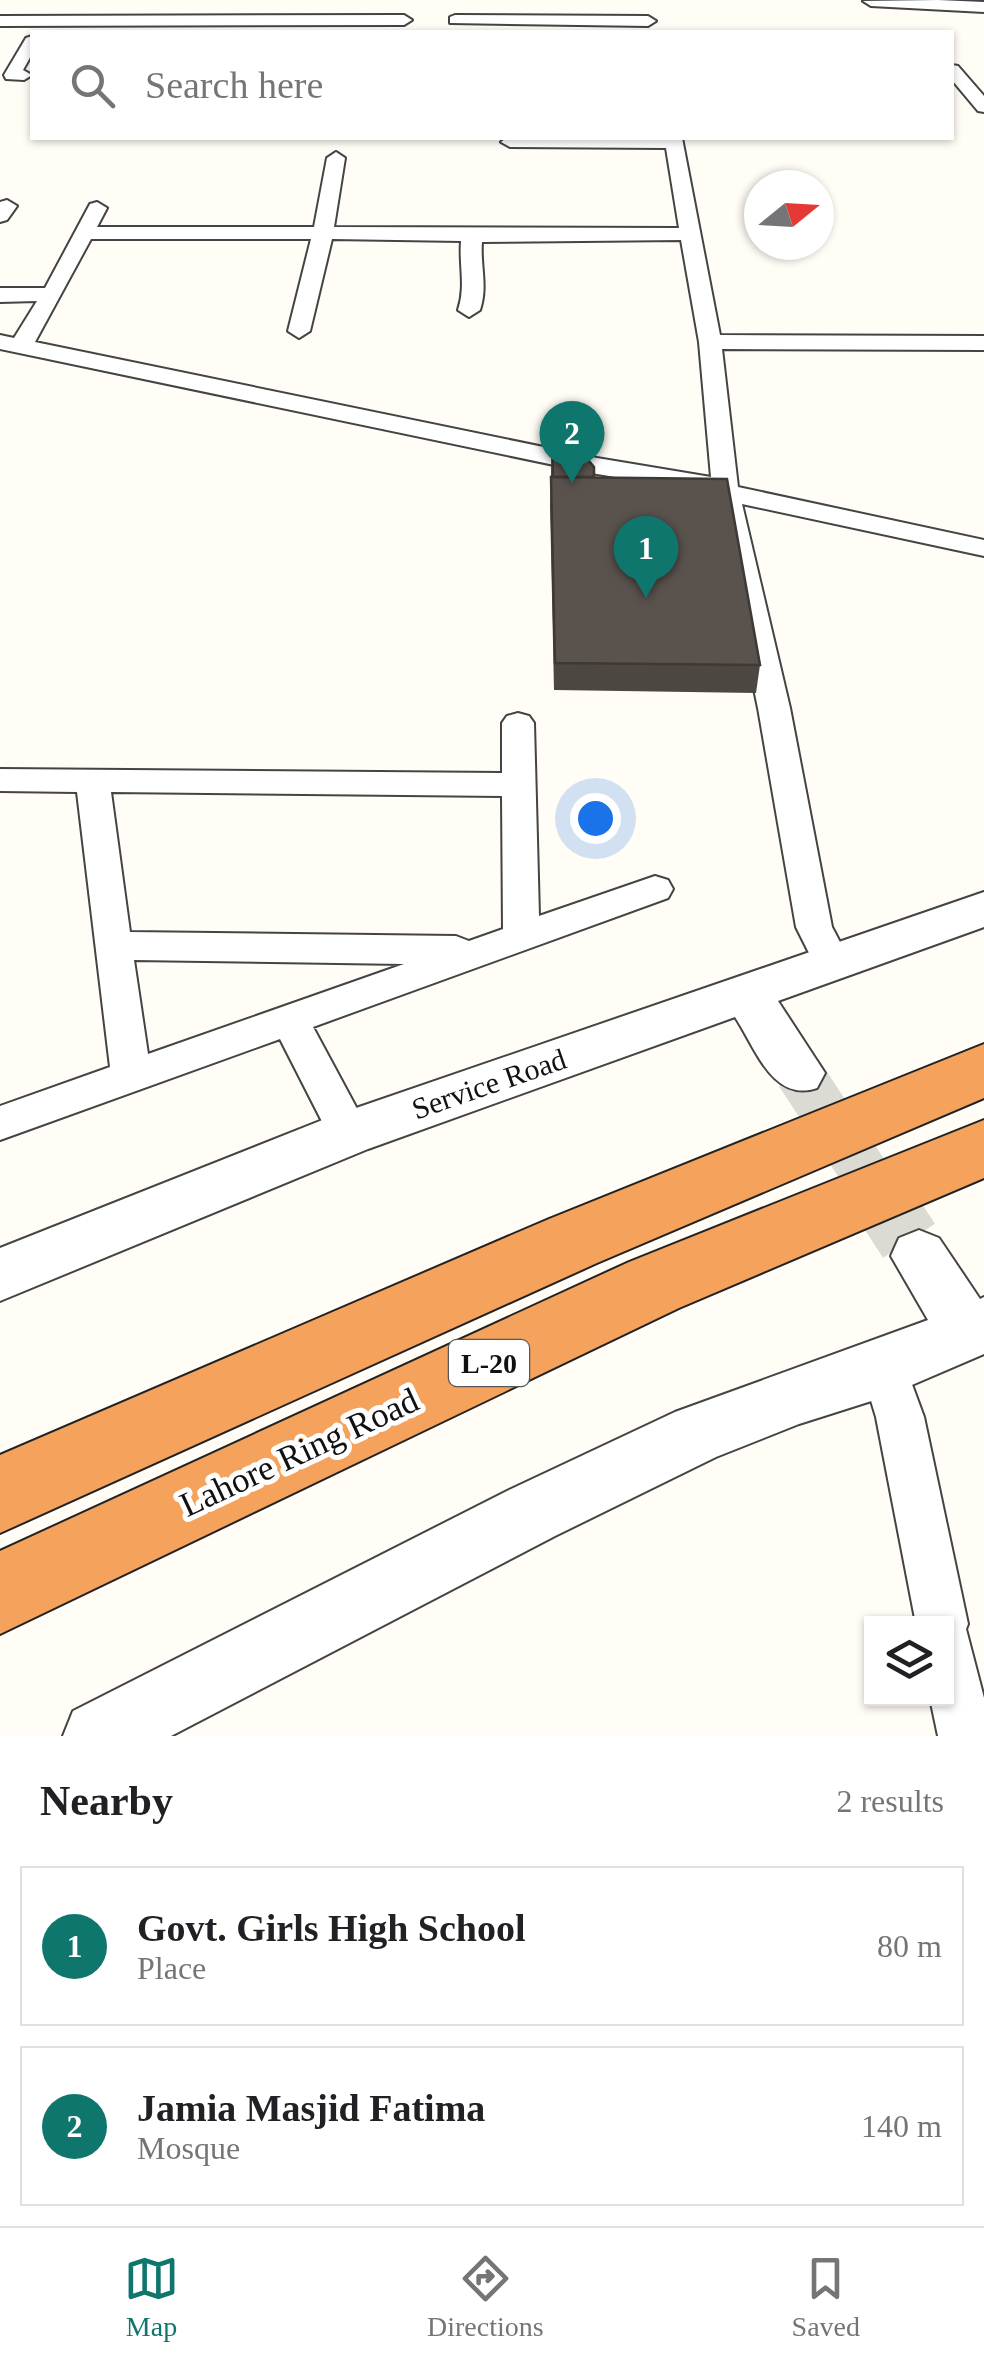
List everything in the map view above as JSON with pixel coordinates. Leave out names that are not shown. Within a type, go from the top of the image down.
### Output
[{"type":"highway","name":"L-20","points":[[0,1494],[573,1241],[984,1070]]},
{"type":"highway","name":"Lahore Ring Road","points":[[0,1593],[654,1286],[984,1148]]},
{"type":"street","points":[[190,21],[197,0]]},
{"type":"street","points":[[386,20],[387,0]]},
{"type":"street","points":[[871,1],[984,6]]},
{"type":"street","points":[[455,20],[650,27],[642,2]]},
{"type":"street","points":[[0,22],[41,27],[190,21],[404,20]]},
{"type":"street","points":[[24,75],[12,74],[30,44]]},
{"type":"street","points":[[957,66],[984,106]]},
{"type":"street","points":[[510,142],[673,140],[710,342],[727,490],[814,927],[831,961]]},
{"type":"street","points":[[299,331],[336,158]]},
{"type":"street","points":[[97,208],[52,294],[10,344],[727,490],[984,548]]},
{"type":"street","points":[[84,233],[690,234]]},
{"type":"street","points":[[470,310],[474,294],[470,268],[472,236]]},
{"type":"street","points":[[0,295],[52,294]]},
{"type":"street","points":[[710,342],[984,343]]},
{"type":"street","points":[[518,724],[521,937]]},
{"type":"street","points":[[92,778],[131,1076]]},
{"type":"street","points":[[0,780],[518,784]]},
{"type":"street","points":[[0,1123],[655,889]]},
{"type":"street","name":"Service Road","points":[[0,1275],[349,1133],[984,908]]},
{"type":"street","points":[[112,946],[479,950]]},
{"type":"street","points":[[745,993],[799,1072]]},
{"type":"street","points":[[288,1019],[349,1133]]},
{"type":"street","points":[[98,1736],[532,1513],[697,1434],[799,1394],[884,1368],[976,1328],[918,1256]]},
{"type":"street","points":[[884,1368],[900,1417],[940,1616]]},
{"type":"street","points":[[954,1683],[965,1736]]},
{"type":"building","points":[[552,444],[584,455],[594,467],[594,477],[553,477]]},
{"type":"building","points":[[551,477],[727,479],[760,665],[555,663]]},
{"type":"tunnel","points":[[799,1073],[877,1192]]},
{"type":"tunnel","points":[[875,1189],[919,1256]]},
{"type":"place","name":"Jamia Masjid Fatima","points":[[572,483]]},
{"type":"place","name":"Govt. Girls High School","points":[[646,598]]}]
